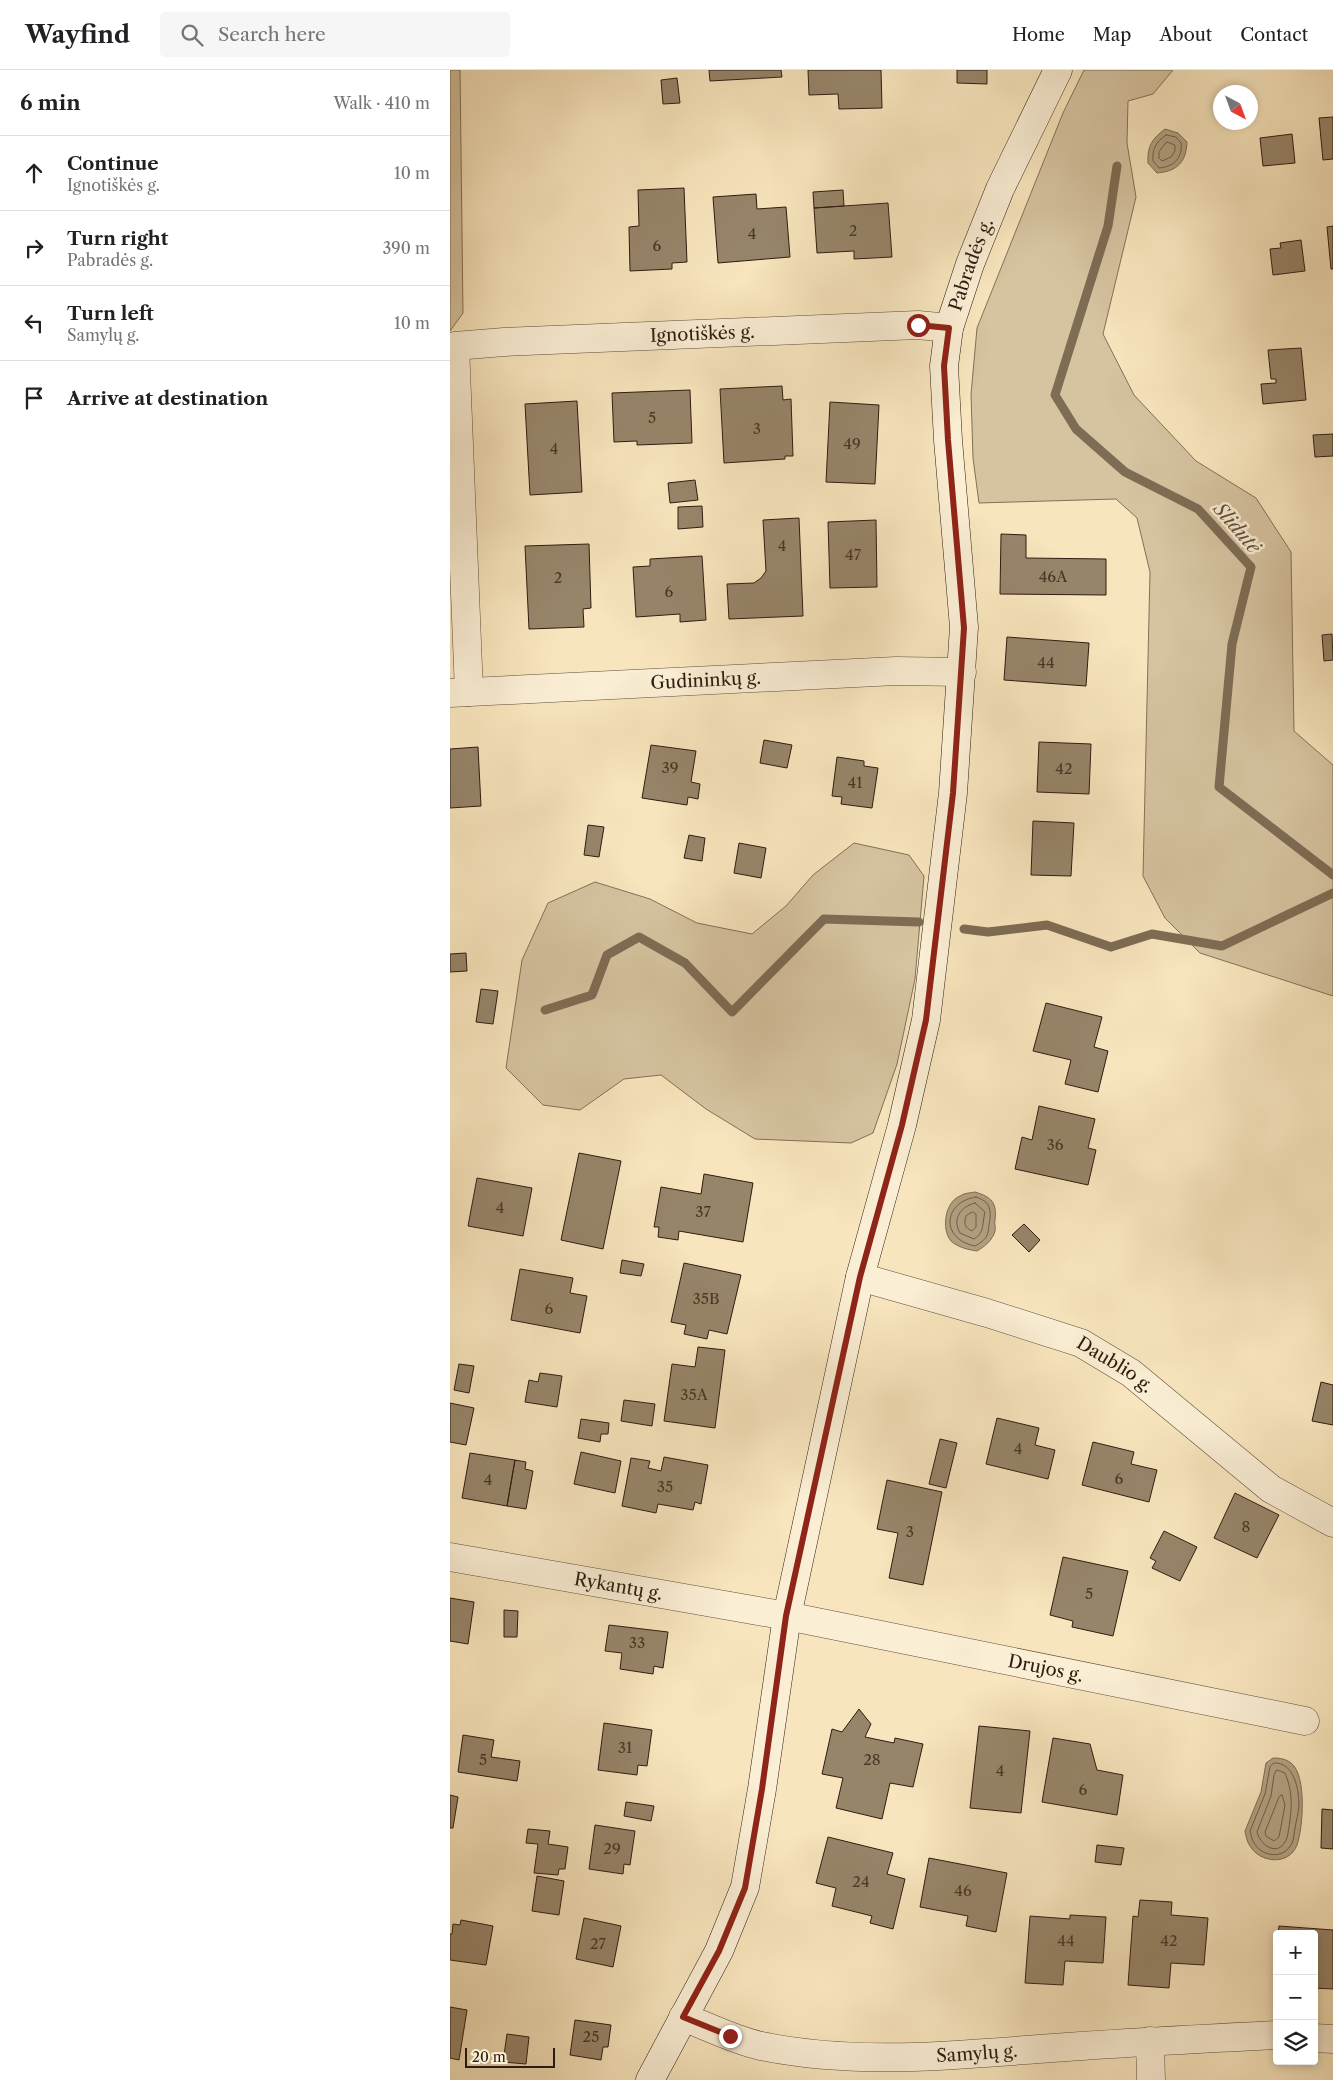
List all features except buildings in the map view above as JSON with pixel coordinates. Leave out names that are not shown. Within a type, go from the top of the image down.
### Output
[{"type":"street","name":"Pabradės g.","points":[[650,2080],[719,1951],[745,1888],[762,1789],[786,1616],[860,1277],[902,1125],[926,1020],[953,793],[964,628],[948,440],[944,366],[949,328],[970,264],[1000,189],[1058,70]]},
{"type":"street","name":"Ignotiškės g.","points":[[460,692],[455,346],[504,342],[918,325],[949,328]]},
{"type":"street","name":"Gudininkų g.","points":[[460,692],[886,672],[962,672]]},
{"type":"street","name":"Daublio g.","points":[[860,1277],[987,1313],[1081,1343],[1131,1373],[1271,1489],[1333,1523]]},
{"type":"street","name":"Rykantų g.","points":[[450,1556],[786,1616]]},
{"type":"street","name":"Drujos g.","points":[[786,1616],[1305,1721]]},
{"type":"street","name":"Samylų g.","points":[[683,2017],[760,2046],[838,2057],[921,2057],[1150,2041],[1273,2035]]},
{"type":"street","points":[[1318,2038],[1333,2039]]},
{"type":"street","points":[[1150,2041],[1151,2080]]},
{"type":"shaded area","points":[[450,70],[460,70],[463,313],[450,331]]},
{"type":"shaded area","points":[[1084,70],[1173,70],[1153,94],[1128,101],[1127,143],[1136,197],[1103,334],[1134,395],[1196,461],[1256,498],[1291,552],[1294,731],[1333,765],[1333,996],[1200,953],[1165,918],[1143,876],[1150,572],[1137,518],[1116,499],[979,503],[973,458],[971,394],[977,328],[1063,113]]},
{"type":"shaded area","points":[[854,843],[909,855],[924,876],[915,979],[897,1064],[873,1133],[851,1143],[755,1139],[706,1109],[661,1075],[624,1079],[580,1110],[543,1105],[506,1068],[522,960],[548,903],[595,882],[650,899],[697,923],[752,934],[786,906],[813,875]]},
{"type":"water","points":[[1165,129],[1178,133],[1187,142],[1185,155],[1180,164],[1175,168],[1157,173],[1148,163],[1148,152],[1154,140]]},
{"type":"water","points":[[975,1192],[986,1196],[992,1202],[995,1209],[994,1234],[988,1243],[977,1251],[960,1247],[951,1241],[945,1223],[948,1210],[955,1199],[963,1194]]},
{"type":"water","points":[[1273,1758],[1291,1763],[1300,1778],[1302,1790],[1301,1827],[1297,1845],[1288,1856],[1274,1860],[1267,1859],[1255,1852],[1248,1843],[1245,1831],[1261,1792],[1266,1763]]},
{"type":"waterway","name":"Slidutė","points":[[1117,166],[1108,226],[1055,395],[1076,429],[1125,472],[1198,509],[1251,567],[1232,644],[1219,787],[1333,875]]},
{"type":"waterway","points":[[964,929],[988,932],[1047,925],[1111,947],[1152,934],[1222,946],[1333,893]]},
{"type":"waterway","points":[[545,1010],[592,995],[607,955],[639,937],[685,963],[732,1012],[824,919],[919,922]]},
{"type":"route","points":[[730,2036],[683,2017],[719,1951],[745,1888],[762,1789],[786,1616],[860,1277],[902,1125],[926,1020],[953,793],[964,628],[962,581],[948,440],[944,366],[949,328],[918,325]]}]
